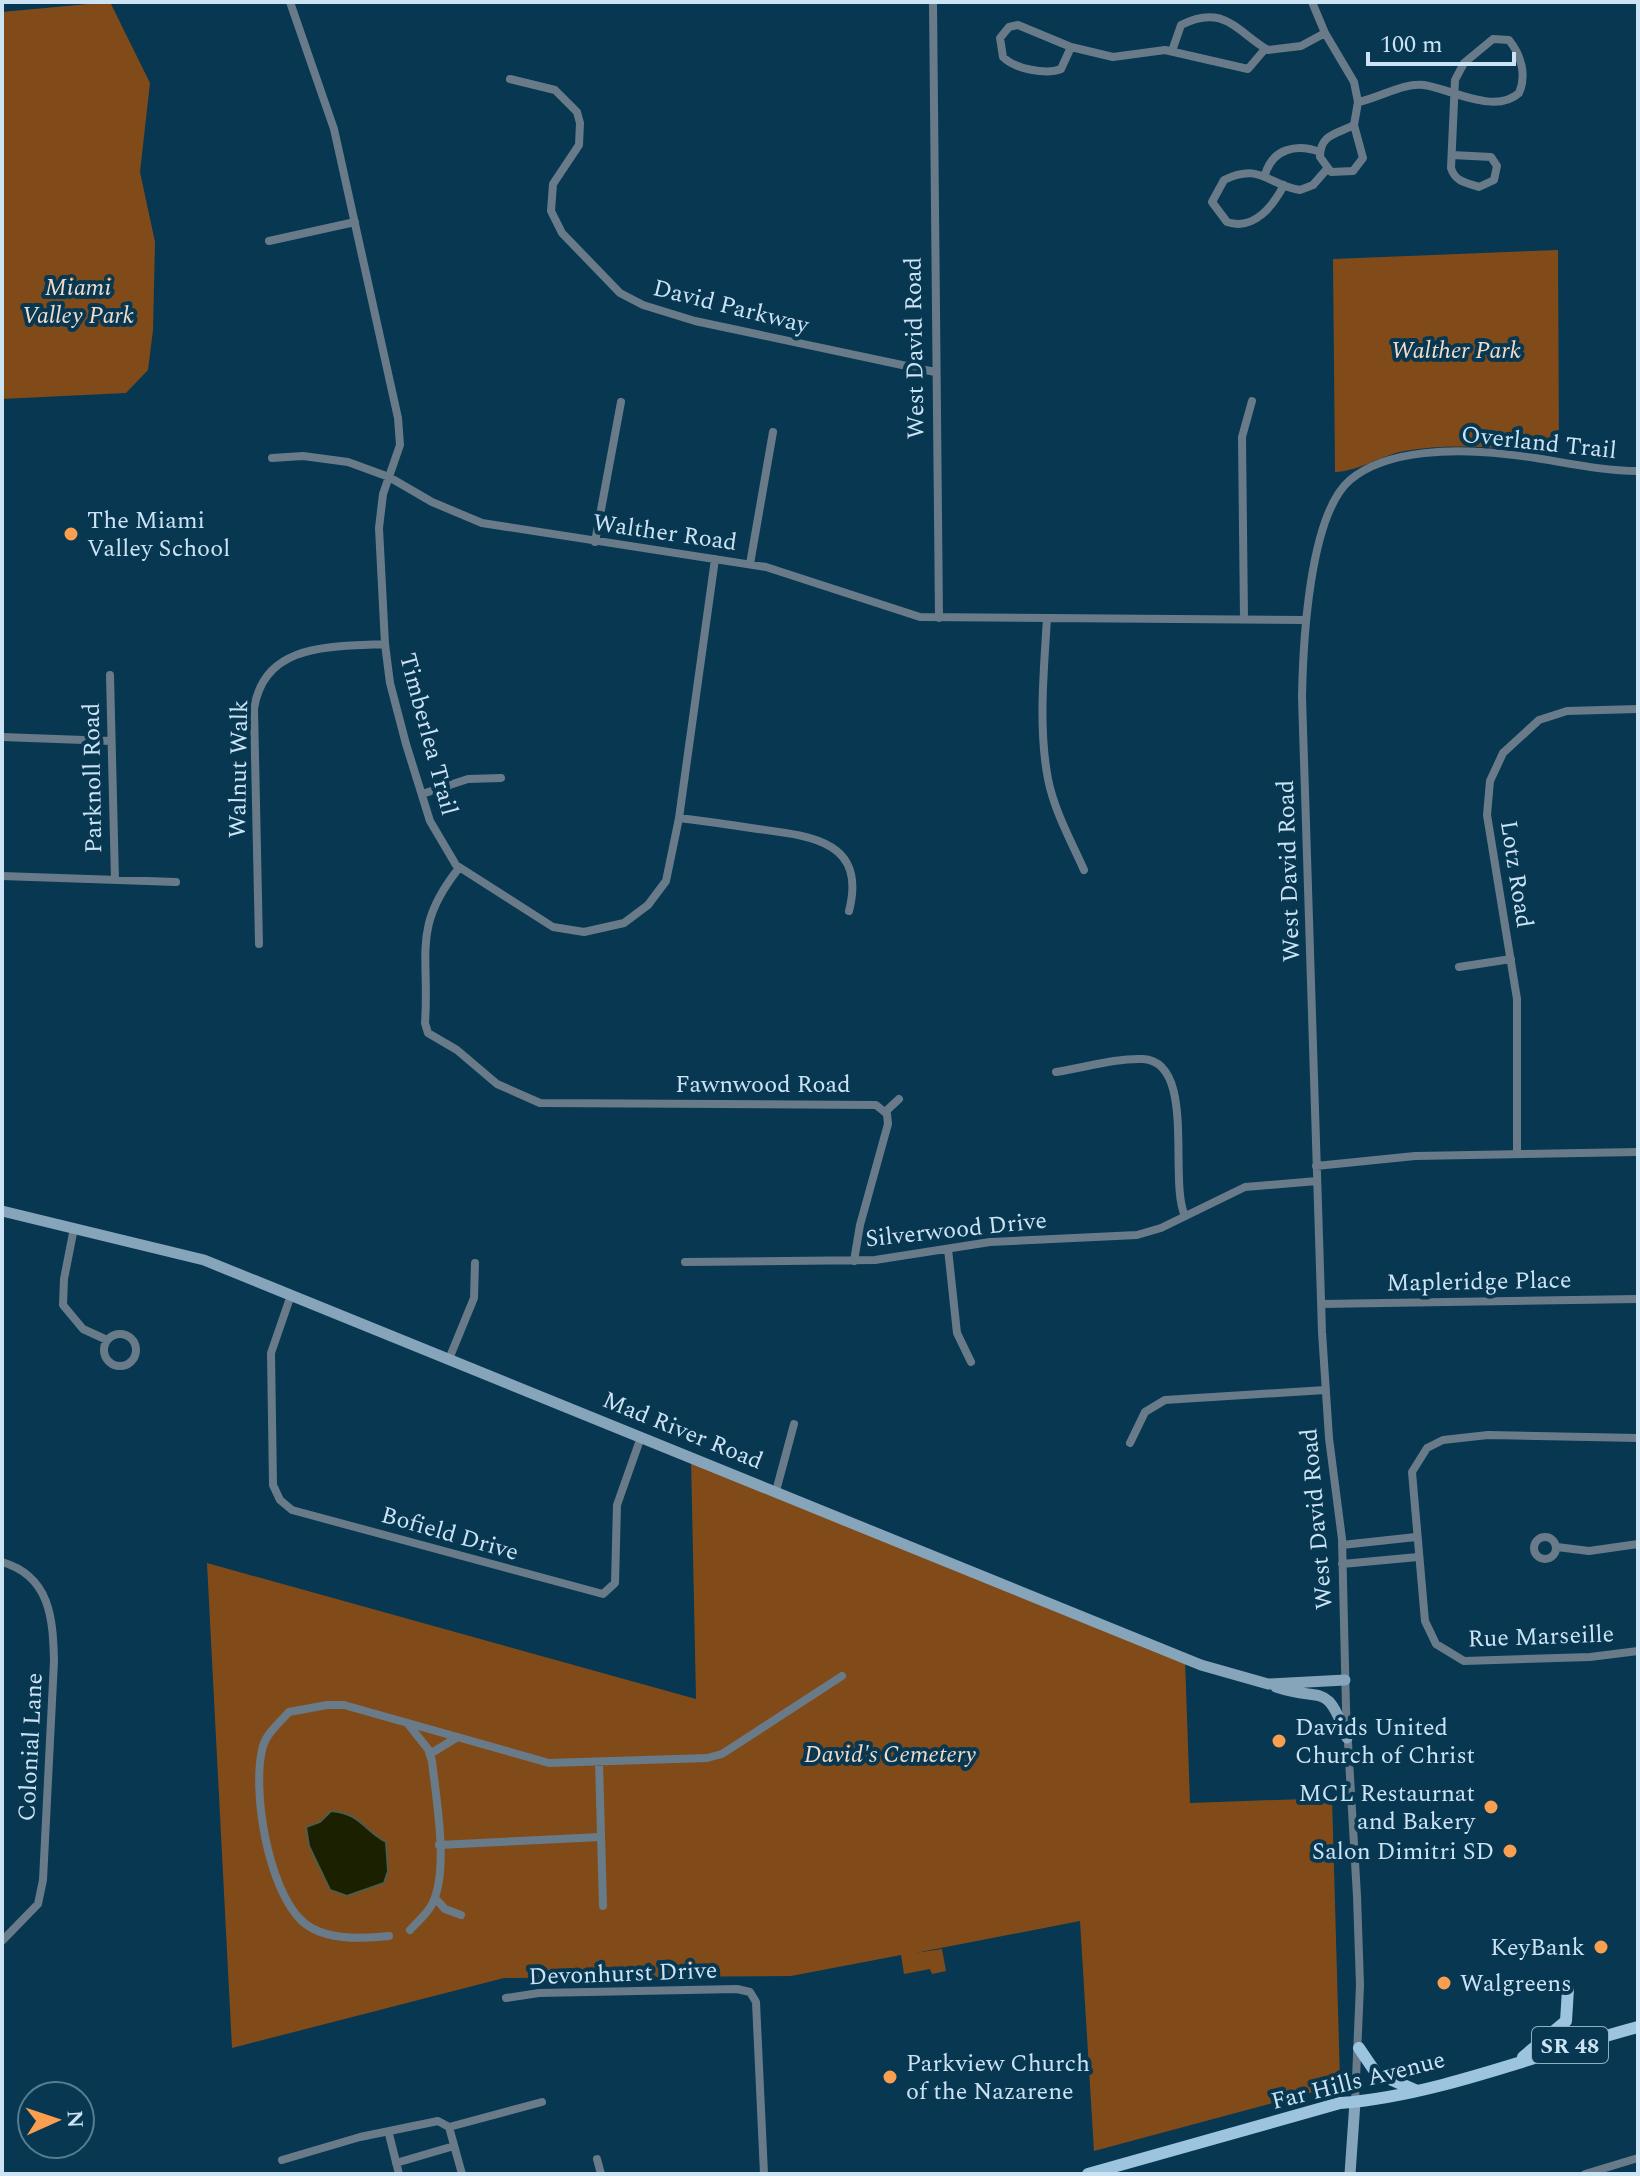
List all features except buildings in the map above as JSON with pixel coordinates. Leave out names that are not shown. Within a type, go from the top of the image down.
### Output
[{"type":"main road","points":[[1519,2060],[1566,2021],[1568,1989]]},
{"type":"main road","name":"Far Hills Avenue","points":[[1088,2174],[1258,2128],[1289,2116],[1415,2090],[1638,2027]]},
{"type":"main road","points":[[1359,2048],[1376,2073],[1415,2090]]},
{"type":"street","name":"Timberlea Trail","points":[[290,2],[334,129],[398,418],[400,445],[380,505],[379,528],[385,644],[395,706],[436,836],[459,868],[541,921],[568,931],[600,931],[634,917],[658,894],[671,867],[715,559]]},
{"type":"street","name":"West David Road","points":[[933,2],[939,618]]},
{"type":"street","points":[[1312,2],[1325,33],[1349,71],[1358,102],[1354,125],[1362,150],[1359,165],[1346,173],[1327,169]]},
{"type":"street","points":[[1172,51],[1181,25],[1197,19],[1235,23],[1265,49],[1294,48],[1325,33]]},
{"type":"street","points":[[1071,47],[1061,69],[1051,72],[1008,62],[999,44],[1003,31],[1018,25],[1071,47],[1113,57],[1157,49],[1248,69],[1265,49]]},
{"type":"street","points":[[1358,102],[1380,98],[1413,84],[1452,93],[1489,100],[1515,97],[1522,87],[1523,77],[1513,45],[1503,38],[1493,39],[1458,71],[1452,93],[1452,155],[1452,171],[1459,180],[1479,187],[1494,180],[1497,166],[1491,157],[1452,155]]},
{"type":"street","name":"David Parkway","points":[[510,79],[555,90],[577,112],[579,145],[553,184],[551,211],[562,233],[620,293],[643,305],[695,321],[935,372]]},
{"type":"street","points":[[1327,169],[1320,152],[1325,139],[1354,125]]},
{"type":"street","points":[[1265,175],[1269,161],[1283,151],[1303,146],[1320,152]]},
{"type":"street","points":[[1284,185],[1271,207],[1257,217],[1237,224],[1221,217],[1212,202],[1218,185],[1245,172],[1265,175],[1284,185],[1306,189],[1327,169]]},
{"type":"street","points":[[269,241],[355,222]]},
{"type":"street","points":[[1244,619],[1242,437],[1252,401]]},
{"type":"street","points":[[595,542],[621,402]]},
{"type":"street","points":[[750,564],[773,432]]},
{"type":"street","name":"Overland Trail","points":[[1306,620],[1328,511],[1341,490],[1368,469],[1408,457],[1464,451],[1638,471]]},
{"type":"street","name":"Walther Road","points":[[272,458],[335,460],[389,477],[445,508],[482,523],[750,564],[788,573],[905,613],[939,618]]},
{"type":"street","points":[[939,618],[1306,620]]},
{"type":"street","points":[[1047,618],[1043,705],[1046,767],[1056,806],[1084,870]]},
{"type":"street","name":"West David Road","points":[[1306,620],[1302,697],[1321,1304],[1325,1390],[1342,1545],[1347,1738],[1357,1896],[1359,2048],[1355,2102]]},
{"type":"street","name":"Walnut Walk","points":[[259,944],[254,709],[259,688],[274,667],[296,653],[385,644]]},
{"type":"street","name":"Parknoll Road","points":[[110,675],[115,880]]},
{"type":"street","name":"Lotz Road","points":[[1517,1154],[1518,1023],[1511,959],[1487,815],[1490,781],[1499,761],[1529,726],[1554,713],[1587,709],[1638,709]]},
{"type":"street","points":[[2,737],[111,741]]},
{"type":"street","points":[[422,794],[468,779],[501,778]]},
{"type":"street","points":[[679,818],[824,841],[843,856],[851,873],[853,897],[849,911]]},
{"type":"street","name":"Fawnwood Road","points":[[459,868],[434,903],[426,925],[426,1029],[497,1084],[533,1101],[554,1105],[870,1104],[885,1112]]},
{"type":"street","points":[[2,876],[176,882]]},
{"type":"street","points":[[1459,967],[1511,959]]},
{"type":"street","points":[[1056,1072],[1140,1059],[1157,1063],[1166,1070],[1174,1085],[1178,1189],[1185,1216]]},
{"type":"street","points":[[854,1261],[860,1225],[888,1124],[885,1112],[899,1099]]},
{"type":"street","points":[[1316,1166],[1415,1156],[1638,1152]]},
{"type":"street","name":"Silverwood Drive","points":[[685,1262],[854,1261],[898,1258],[1009,1240],[1137,1235],[1255,1185],[1317,1181]]},
{"type":"street","name":"Mad River Road","points":[[2,1211],[183,1253],[1201,1665],[1268,1684],[1345,1680]]},
{"type":"street","points":[[74,1228],[64,1279],[63,1305],[83,1329],[107,1340]]},
{"type":"street","points":[[948,1249],[957,1333],[971,1362]]},
{"type":"street","points":[[449,1359],[474,1298],[475,1263]]},
{"type":"street","name":"Bofield Drive","points":[[291,1295],[271,1353],[273,1485],[283,1503],[304,1515],[591,1593],[608,1592],[615,1583],[617,1505],[641,1437]]},
{"type":"street","name":"Mapleridge Place","points":[[1321,1304],[1638,1299]]},
{"type":"street","points":[[118,1334],[130,1337],[136,1347],[134,1359],[123,1366],[111,1363],[105,1352],[107,1340],[118,1334]]},
{"type":"street","points":[[1130,1443],[1145,1412],[1165,1400],[1325,1390]]},
{"type":"street","points":[[776,1491],[794,1424]]},
{"type":"street","name":"Rue Marseille","points":[[1638,1438],[1626,1435],[1488,1435],[1438,1442],[1422,1453],[1412,1472],[1416,1537],[1428,1634],[1456,1658],[1473,1662],[1553,1659],[1638,1651]]},
{"type":"street","points":[[1342,1545],[1416,1537]]},
{"type":"street","points":[[1557,1547],[1589,1551],[1638,1544]]},
{"type":"street","points":[[1342,1564],[1418,1557]]},
{"type":"street","name":"Colonial Lane","points":[[2,1562],[24,1572],[41,1589],[51,1614],[54,1650],[43,1880],[38,1904],[2,1941]]},
{"type":"street","points":[[389,1936],[356,1940],[302,1921],[266,1848],[261,1761],[264,1744],[289,1712],[344,1705],[549,1763],[722,1754],[842,1676]]},
{"type":"street","points":[[1268,1684],[1328,1698],[1337,1708],[1347,1738]]},
{"type":"street","points":[[408,1724],[430,1754],[439,1845],[435,1898],[410,1930]]},
{"type":"street","points":[[430,1754],[456,1738]]},
{"type":"street","points":[[599,1762],[603,1906]]},
{"type":"street","points":[[439,1845],[601,1837]]},
{"type":"street","points":[[435,1898],[445,1909],[461,1915]]},
{"type":"street","name":"Devonhurst Drive","points":[[506,1998],[578,1992],[737,1989],[750,1992],[756,2002],[764,2174]]},
{"type":"street","points":[[282,2160],[371,2134],[389,2134],[438,2121],[449,2127],[542,2102]]},
{"type":"street","points":[[1350,2174],[1355,2102]]},
{"type":"street","points":[[449,2127],[462,2174]]},
{"type":"street","points":[[389,2134],[399,2174]]},
{"type":"street","points":[[396,2163],[454,2146]]},
{"type":"street","points":[[1585,2174],[1638,2158]]},
{"type":"street","points":[[597,2159],[601,2174]]},
{"type":"green space","name":"Miami Valley Park","points":[[110,2],[150,83],[140,172],[155,242],[153,330],[148,370],[126,393],[2,399],[2,12]]},
{"type":"green space","name":"Walther Park","points":[[1558,250],[1559,455],[1482,447],[1423,448],[1395,453],[1353,469],[1335,472],[1333,259]]},
{"type":"green space","name":"David's Cemetery","points":[[691,1457],[1185,1659],[1190,1803],[1332,1798],[1340,2080],[1333,2087],[1094,2151],[1080,1921],[915,1953],[942,1949],[946,1971],[932,1974],[930,1969],[904,1974],[901,1955],[791,1976],[504,1978],[232,2048],[207,1563],[696,1699]]},
{"type":"shaded area","points":[[331,1811],[355,1818],[386,1842],[388,1871],[384,1883],[347,1896],[330,1890],[309,1846],[306,1827],[320,1822]]},
{"type":"place","name":"The Miami Valley School","points":[[71,534]]},
{"type":"place","name":"Davids United Church of Christ","points":[[1279,1741]]},
{"type":"place","name":"MCL Restaurnat and Bakery","points":[[1491,1807]]},
{"type":"place","name":"Salon Dimitri SD","points":[[1510,1851]]},
{"type":"place","name":"KeyBank","points":[[1601,1947]]},
{"type":"place","name":"Walgreens","points":[[1444,1983]]},
{"type":"place","name":"Parkview Church of the Nazarene","points":[[890,2077]]}]
